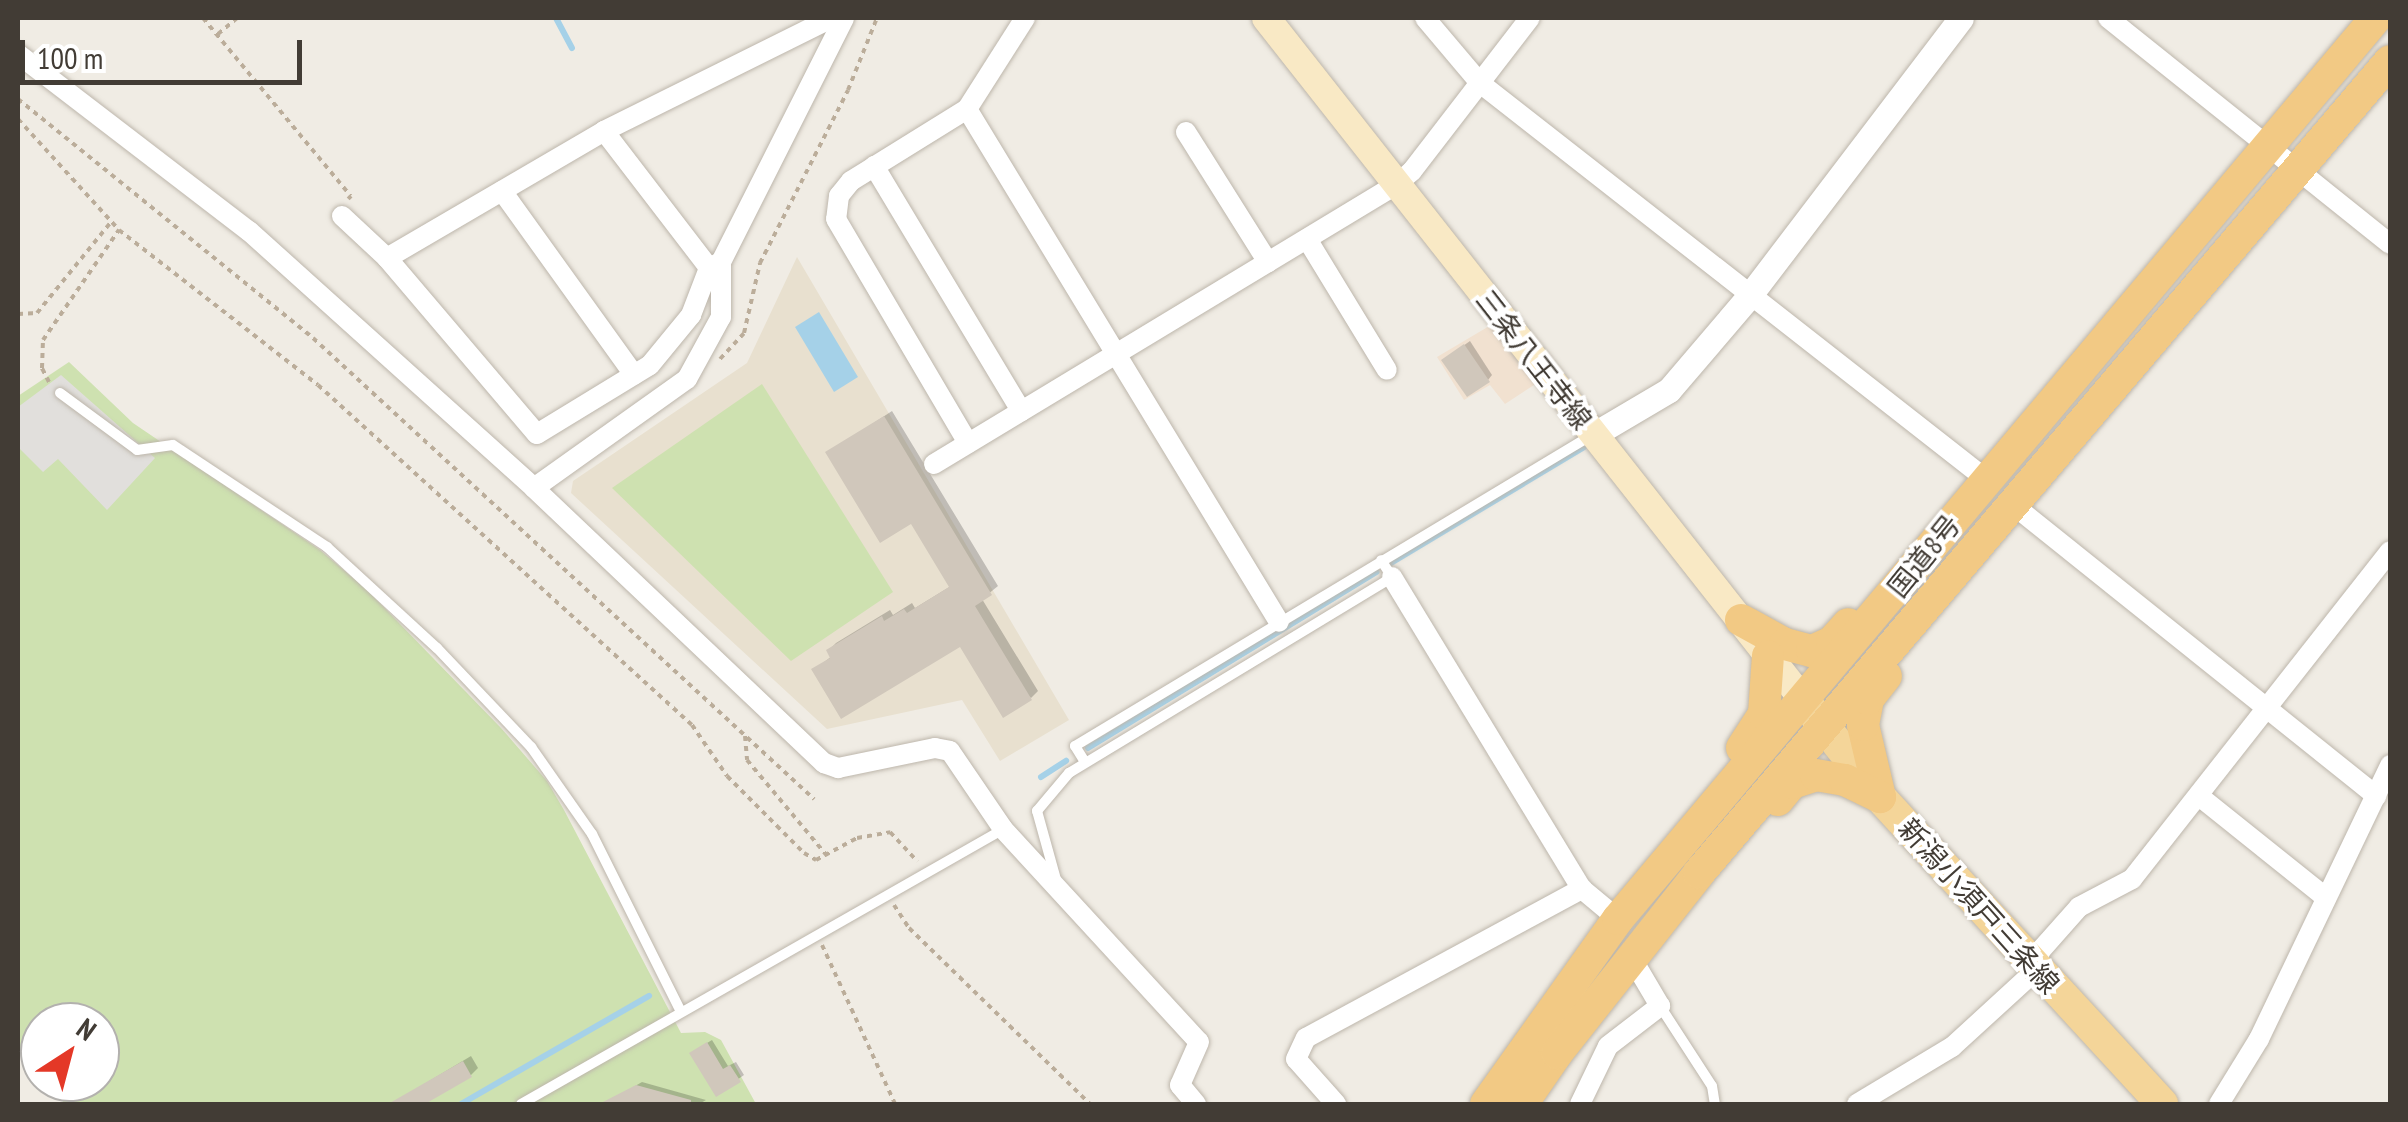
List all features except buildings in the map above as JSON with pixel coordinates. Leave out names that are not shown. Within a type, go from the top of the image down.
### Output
[{"type":"highway","name":"国道8号","points":[[1522,1104],[1699,873],[1935,543],[2376,18]]},
{"type":"highway","name":"国道8号","points":[[1486,1104],[1618,919],[1703,819],[1934,596],[2390,62]]},
{"type":"highway","points":[[1741,620],[1786,644],[1822,650],[1886,578],[1935,543]]},
{"type":"highway","points":[[1880,797],[1864,745],[1868,698],[1923,628],[1934,596]]},
{"type":"highway","points":[[1703,819],[1706,792],[1764,714],[1768,656]]},
{"type":"highway","points":[[1699,873],[1727,862],[1800,778],[1827,776],[1880,797]]},
{"type":"main road","name":"三条八王寺線","points":[[1266,18],[1814,713]]},
{"type":"main road","name":"新潟小須戸三条線","points":[[1814,713],[1880,797],[2162,1104]]},
{"type":"street","points":[[387,258],[604,131],[832,18]]},
{"type":"street","points":[[342,216],[387,258],[538,434],[650,366],[691,315],[844,18]]},
{"type":"street","points":[[968,443],[836,219],[839,196],[851,181],[968,110],[1025,18]]},
{"type":"street","points":[[1425,18],[1480,83],[1986,479]]},
{"type":"street","points":[[934,464],[1397,184],[1412,171],[1530,18]]},
{"type":"street","points":[[1593,435],[1669,390],[1750,295],[1961,18]]},
{"type":"street","points":[[2108,18],[2390,244]]},
{"type":"street","points":[[18,54],[249,231],[534,488],[824,763],[838,768],[934,748],[950,751],[1004,829],[1057,891],[1199,1042],[1180,1085],[1196,1104]]},
{"type":"street","points":[[968,110],[1279,622]]},
{"type":"street","points":[[534,488],[687,379],[720,317],[715,265],[604,131]]},
{"type":"street","points":[[1186,132],[1268,262]]},
{"type":"street","points":[[874,166],[1021,411]]},
{"type":"street","points":[[502,190],[634,375]]},
{"type":"street","points":[[1306,240],[1387,370]]},
{"type":"street","points":[[2012,504],[2376,796]]},
{"type":"street","points":[[1857,1104],[1952,1047],[2037,969],[2040,950],[2079,907],[2132,878],[2390,550]]},
{"type":"street","points":[[1386,568],[1582,888],[1618,919]]},
{"type":"street","points":[[2219,1104],[2259,1038],[2390,765]]},
{"type":"street","points":[[2198,796],[2325,896]]},
{"type":"street","points":[[1336,1104],[1296,1059],[1306,1038],[1582,888]]},
{"type":"street","points":[[1580,1104],[1608,1046],[1660,1006],[1631,958]]},
{"type":"lane","points":[[60,392],[137,450],[172,445],[327,547],[437,648],[531,747],[592,834],[681,1012]]},
{"type":"lane","points":[[1057,891],[1056,870],[1037,823],[1037,811],[1050,792],[1085,762],[1593,435]]},
{"type":"lane","points":[[1085,762],[1075,746],[1279,622],[1386,568]]},
{"type":"lane","points":[[522,1104],[887,892],[1004,829]]},
{"type":"lane","points":[[1660,1006],[1693,1052],[1712,1086],[1715,1104]]},
{"type":"path","points":[[204,18],[351,196],[340,208],[342,216]]},
{"type":"path","points":[[218,34],[237,18]]},
{"type":"path","points":[[687,379],[728,355],[744,333],[760,263],[848,90],[877,18]]},
{"type":"path","points":[[18,99],[313,338],[814,799]]},
{"type":"path","points":[[18,119],[111,222],[318,385],[692,725],[727,776],[792,843],[816,860],[828,857],[857,838],[890,832],[897,835],[926,872]]},
{"type":"path","points":[[18,314],[37,313],[111,222]]},
{"type":"path","points":[[60,392],[42,368],[43,340],[120,230]]},
{"type":"path","points":[[745,735],[747,760],[828,857]]},
{"type":"path","points":[[887,892],[909,928],[1090,1104]]},
{"type":"path","points":[[816,933],[896,1104]]},
{"type":"shaded area","points":[[797,257],[1069,720],[1000,761],[962,700],[827,729],[571,493],[573,481],[747,363]]},
{"type":"shaded area","points":[[1491,325],[1537,383],[1505,404],[1490,385],[1464,400],[1437,357]]},
{"type":"shaded area","points":[[61,375],[155,458],[107,510],[58,459],[43,472],[18,447],[18,407]]},
{"type":"green space","points":[[69,362],[133,423],[320,550],[366,589],[547,781],[681,1033],[705,1032],[721,1040],[756,1104],[65,1104],[120,1102],[120,1002],[20,1002],[20,1052],[18,1050],[18,396]]},
{"type":"green space","points":[[762,384],[893,592],[791,661],[612,488]]},
{"type":"water","points":[[819,312],[858,377],[834,392],[795,327]]},
{"type":"waterway","points":[[556,18],[572,48]]},
{"type":"waterway","points":[[1391,563],[1584,447]]},
{"type":"waterway","points":[[1088,748],[1376,572]]},
{"type":"waterway","points":[[1041,777],[1066,761]]},
{"type":"waterway","points":[[461,1104],[649,996]]}]
